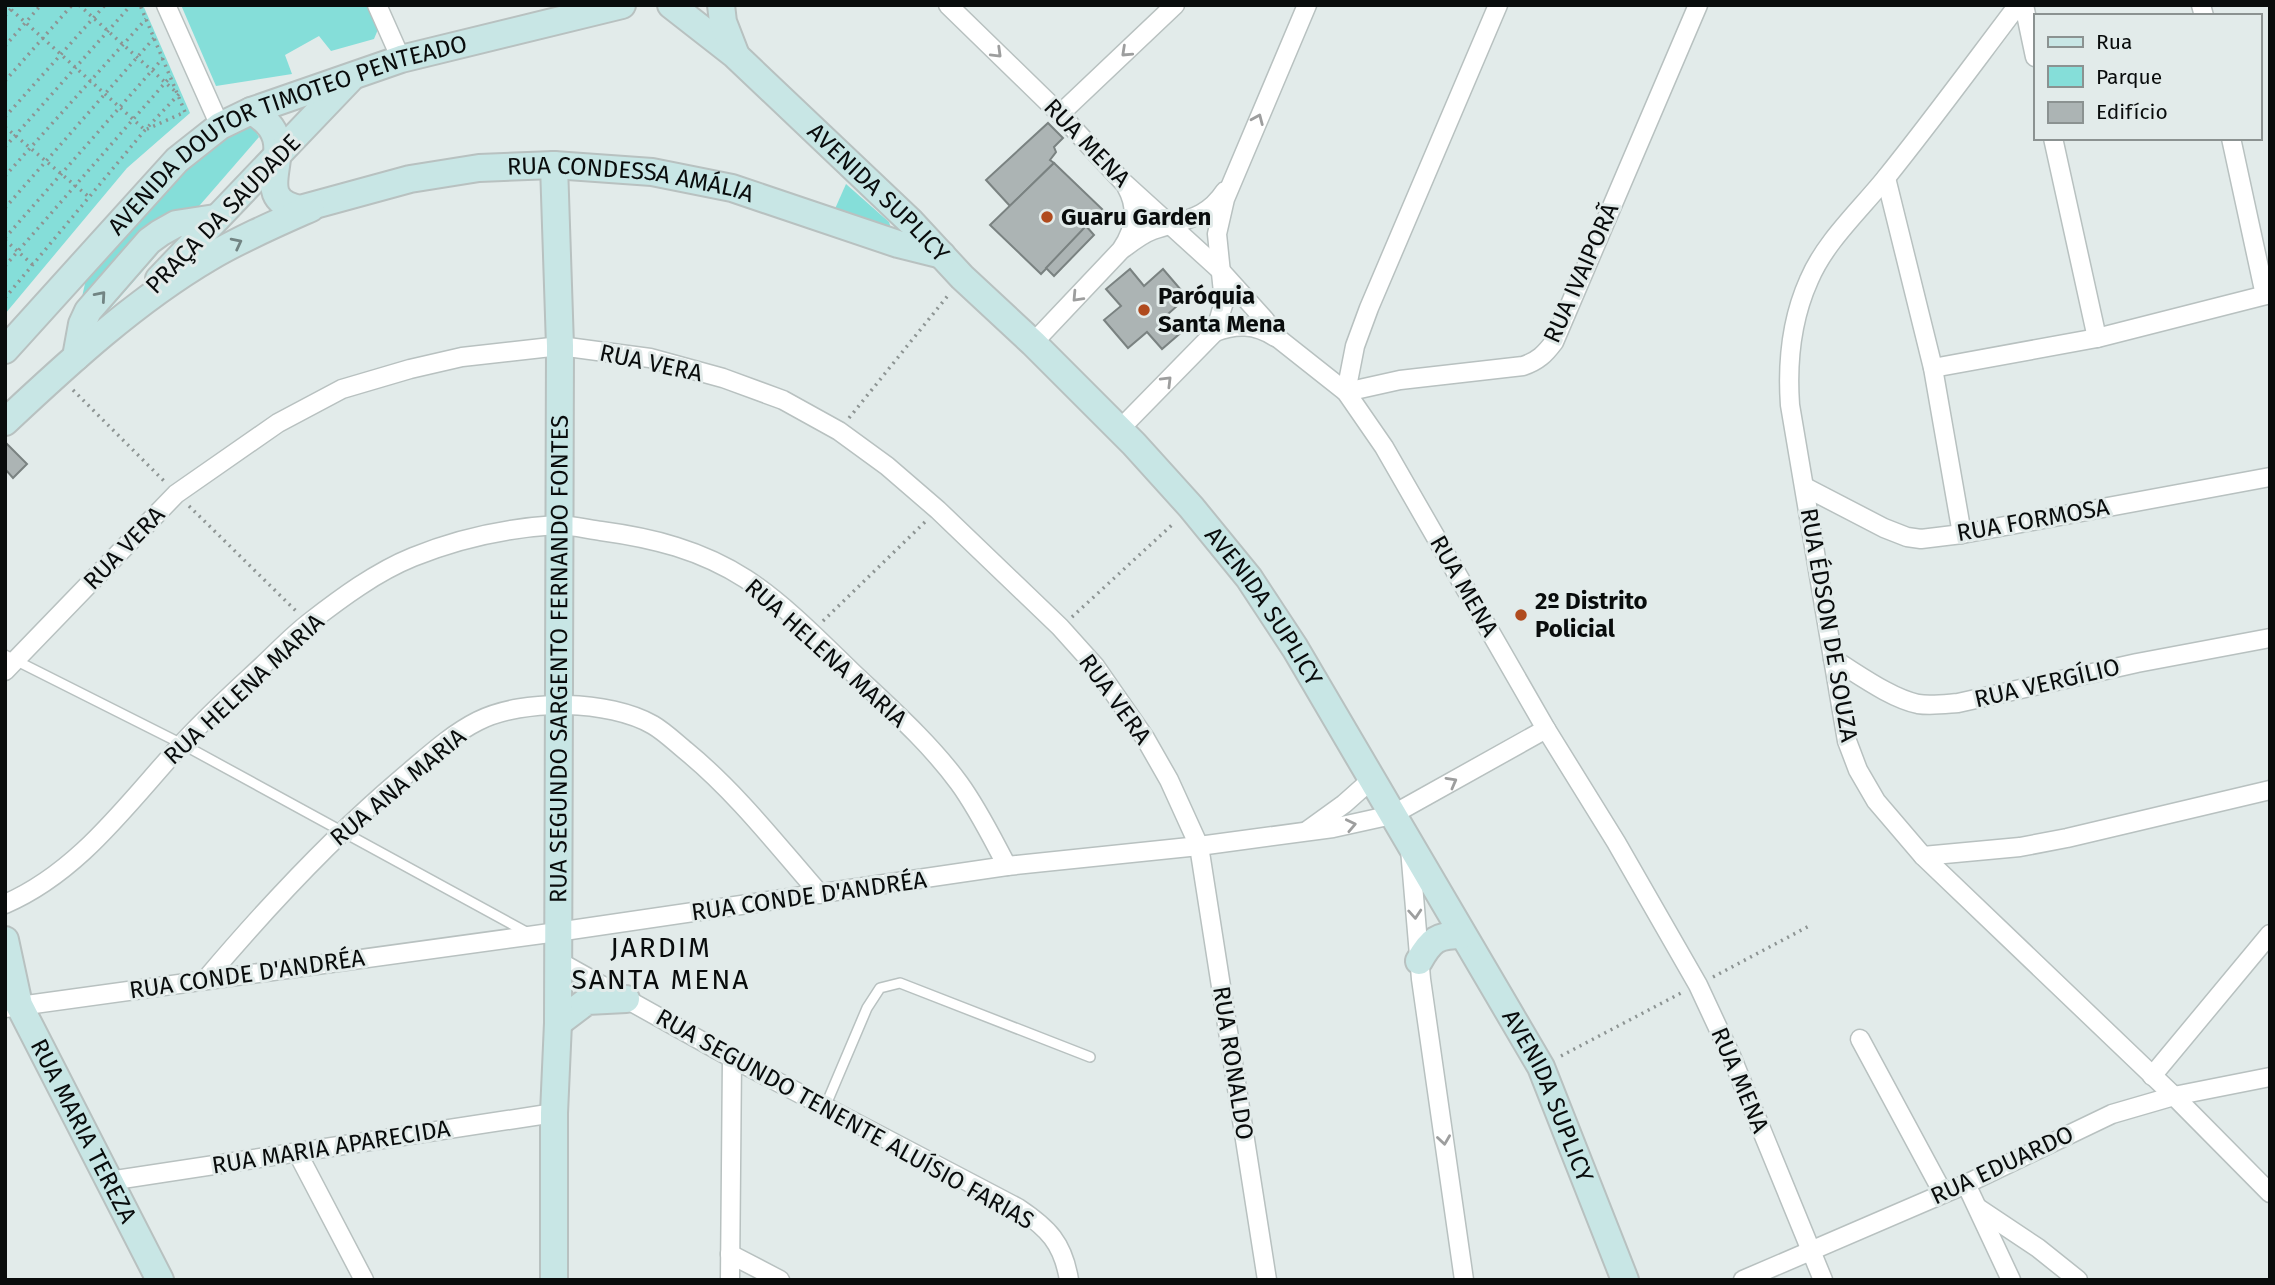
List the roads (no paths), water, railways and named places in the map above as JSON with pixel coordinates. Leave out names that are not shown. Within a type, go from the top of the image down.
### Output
[{"type":"street","points":[[166,5],[220,126]]},
{"type":"street","points":[[377,5],[401,60]]},
{"type":"street","name":"AVENIDA DOUTOR TIMOTEO PENTEADO","points":[[5,350],[177,160],[220,126],[251,111],[401,60],[594,8],[622,5]]},
{"type":"street","name":"AVENIDA SUPLICY","points":[[671,5],[735,55],[1033,343],[1191,507],[1249,578],[1295,648],[1541,1067],[1625,1280]]},
{"type":"street","name":"AVENIDA SUPLICY","points":[[721,5],[723,22],[735,55]]},
{"type":"street","name":"RUA MENA","points":[[948,5],[1060,114],[1124,182],[1220,270],[1279,339],[1346,392],[1384,447],[1546,729],[1616,842],[1698,985],[1732,1058],[1824,1280]]},
{"type":"street","points":[[1060,114],[1175,5]]},
{"type":"street","points":[[1119,430],[1215,332],[1224,302],[1217,234],[1220,216],[1231,182],[1307,5]]},
{"type":"street","points":[[1346,392],[1355,346],[1369,308],[1498,5]]},
{"type":"street","name":"RUA IVAIPORÃ","points":[[1346,392],[1400,380],[1523,366],[1534,363],[1544,355],[1554,342],[1698,5]]},
{"type":"street","name":"RUA ÉDSON DE SOUZA","points":[[2018,5],[1886,178],[1828,247],[1809,279],[1797,311],[1788,373],[1790,405],[1847,741],[1858,770],[1876,800],[1923,856],[2174,1096],[2270,1193]]},
{"type":"street","points":[[2024,5],[2034,52]]},
{"type":"street","name":"PRAÇA DA SAUDADE","points":[[120,321],[215,218],[278,158],[354,75]]},
{"type":"street","points":[[251,111],[262,117],[275,130],[279,144],[278,158]]},
{"type":"street","points":[[2053,140],[2097,338]]},
{"type":"street","points":[[1933,368],[2097,338],[2268,294],[2231,140]]},
{"type":"street","name":"RUA CONDESSA AMÁLIA","points":[[278,158],[274,178],[277,196],[294,208],[314,207]]},
{"type":"street","name":"RUA CONDESSA AMÁLIA","points":[[5,422],[66,365],[120,321],[210,257],[314,207],[410,179],[479,168],[554,165],[652,172],[732,188],[898,244],[942,254]]},
{"type":"street","name":"RUA SEGUNDO SARGENTO FERNANDO FONTES","points":[[554,165],[560,346],[558,704],[545,934],[558,961],[554,1280]]},
{"type":"street","points":[[1886,178],[1933,368],[1962,534]]},
{"type":"street","points":[[1121,250],[1134,224],[1135,209],[1124,182]]},
{"type":"street","points":[[1033,343],[1121,250],[1142,234],[1184,222],[1206,211],[1220,198],[1231,182]]},
{"type":"street","points":[[66,365],[88,311],[149,241],[176,224],[215,218]]},
{"type":"street","points":[[1215,332],[1241,326],[1267,332],[1279,339]]},
{"type":"street","name":"RUA VERA","points":[[9,662],[176,494],[278,423],[342,389],[462,357],[560,346],[650,358],[723,378],[783,400],[839,431],[887,466],[938,510],[1060,627],[1095,666],[1145,738],[1169,780],[1199,846]]},
{"type":"street","name":"RUA FORMOSA","points":[[1805,487],[1884,528],[1921,539],[1962,534],[2270,477]]},
{"type":"street","name":"RUA HELENA MARIA","points":[[5,904],[28,894],[55,876],[108,829],[182,744],[308,623],[379,574],[411,557],[452,543],[559,525],[644,537],[677,546],[747,580],[811,633],[906,724],[958,781],[981,815],[1007,866]]},
{"type":"street","name":"RUA VERGÍLIO","points":[[1833,659],[1900,698],[1918,704],[1935,705],[1958,703],[2137,663],[2270,638]]},
{"type":"street","name":"RUA ANA MARIA","points":[[206,979],[284,889],[342,831],[425,759],[478,721],[501,713],[558,704],[619,710],[656,726],[699,762],[743,805],[820,894]]},
{"type":"street","name":"RUA CONDE D'ANDRÉA","points":[[12,1007],[545,934],[1007,866],[1199,846],[1343,827],[1392,815],[1546,729]]},
{"type":"street","name":"RUA CONDE D'ANDRÉA","points":[[1308,830],[1371,780]]},
{"type":"street","points":[[1923,856],[2020,847],[2270,790]]},
{"type":"street","name":"RUA RONALDO","points":[[1199,846],[1267,1280]]},
{"type":"street","points":[[1410,846],[1419,961],[1465,1280]]},
{"type":"street","points":[[2152,1076],[2270,934]]},
{"type":"street","points":[[1419,961],[1437,938],[1462,935]]},
{"type":"street","name":"RUA MARIA TEREZA","points":[[5,940],[12,1007],[109,1181],[160,1280]]},
{"type":"street","name":"RUA SEGUNDO TENENTE ALUÍSIO FARIAS","points":[[558,961],[733,1058],[1018,1208],[1039,1222],[1055,1238],[1066,1260],[1069,1280]]},
{"type":"street","points":[[558,1023],[587,1001],[626,999]]},
{"type":"street","points":[[1860,1039],[1943,1193]]},
{"type":"street","points":[[730,1280],[733,1058]]},
{"type":"street","name":"RUA EDUARDO","points":[[1743,1280],[1966,1184],[2112,1114],[2174,1096],[2270,1077]]},
{"type":"street","name":"RUA MARIA APARECIDA","points":[[109,1181],[554,1113]]},
{"type":"street","points":[[297,1152],[364,1280]]},
{"type":"street","points":[[1966,1184],[2011,1280]]},
{"type":"street","points":[[1978,1208],[2038,1248],[2078,1280]]},
{"type":"street","points":[[730,1254],[780,1280]]},
{"type":"lane","points":[[9,662],[182,744],[342,831],[545,934]]},
{"type":"lane","points":[[825,1107],[867,1008],[880,988],[900,984],[1090,1058]]},
{"type":"place","name":"Guaru Garden","points":[[1047,217]]},
{"type":"place","name":"Paróquia Santa Mena","points":[[1144,310]]},
{"type":"place","name":"2º Distrito Policial","points":[[1521,615]]},
{"type":"district","name":"JARDIM SANTA MENA","points":[[661,963]]}]
